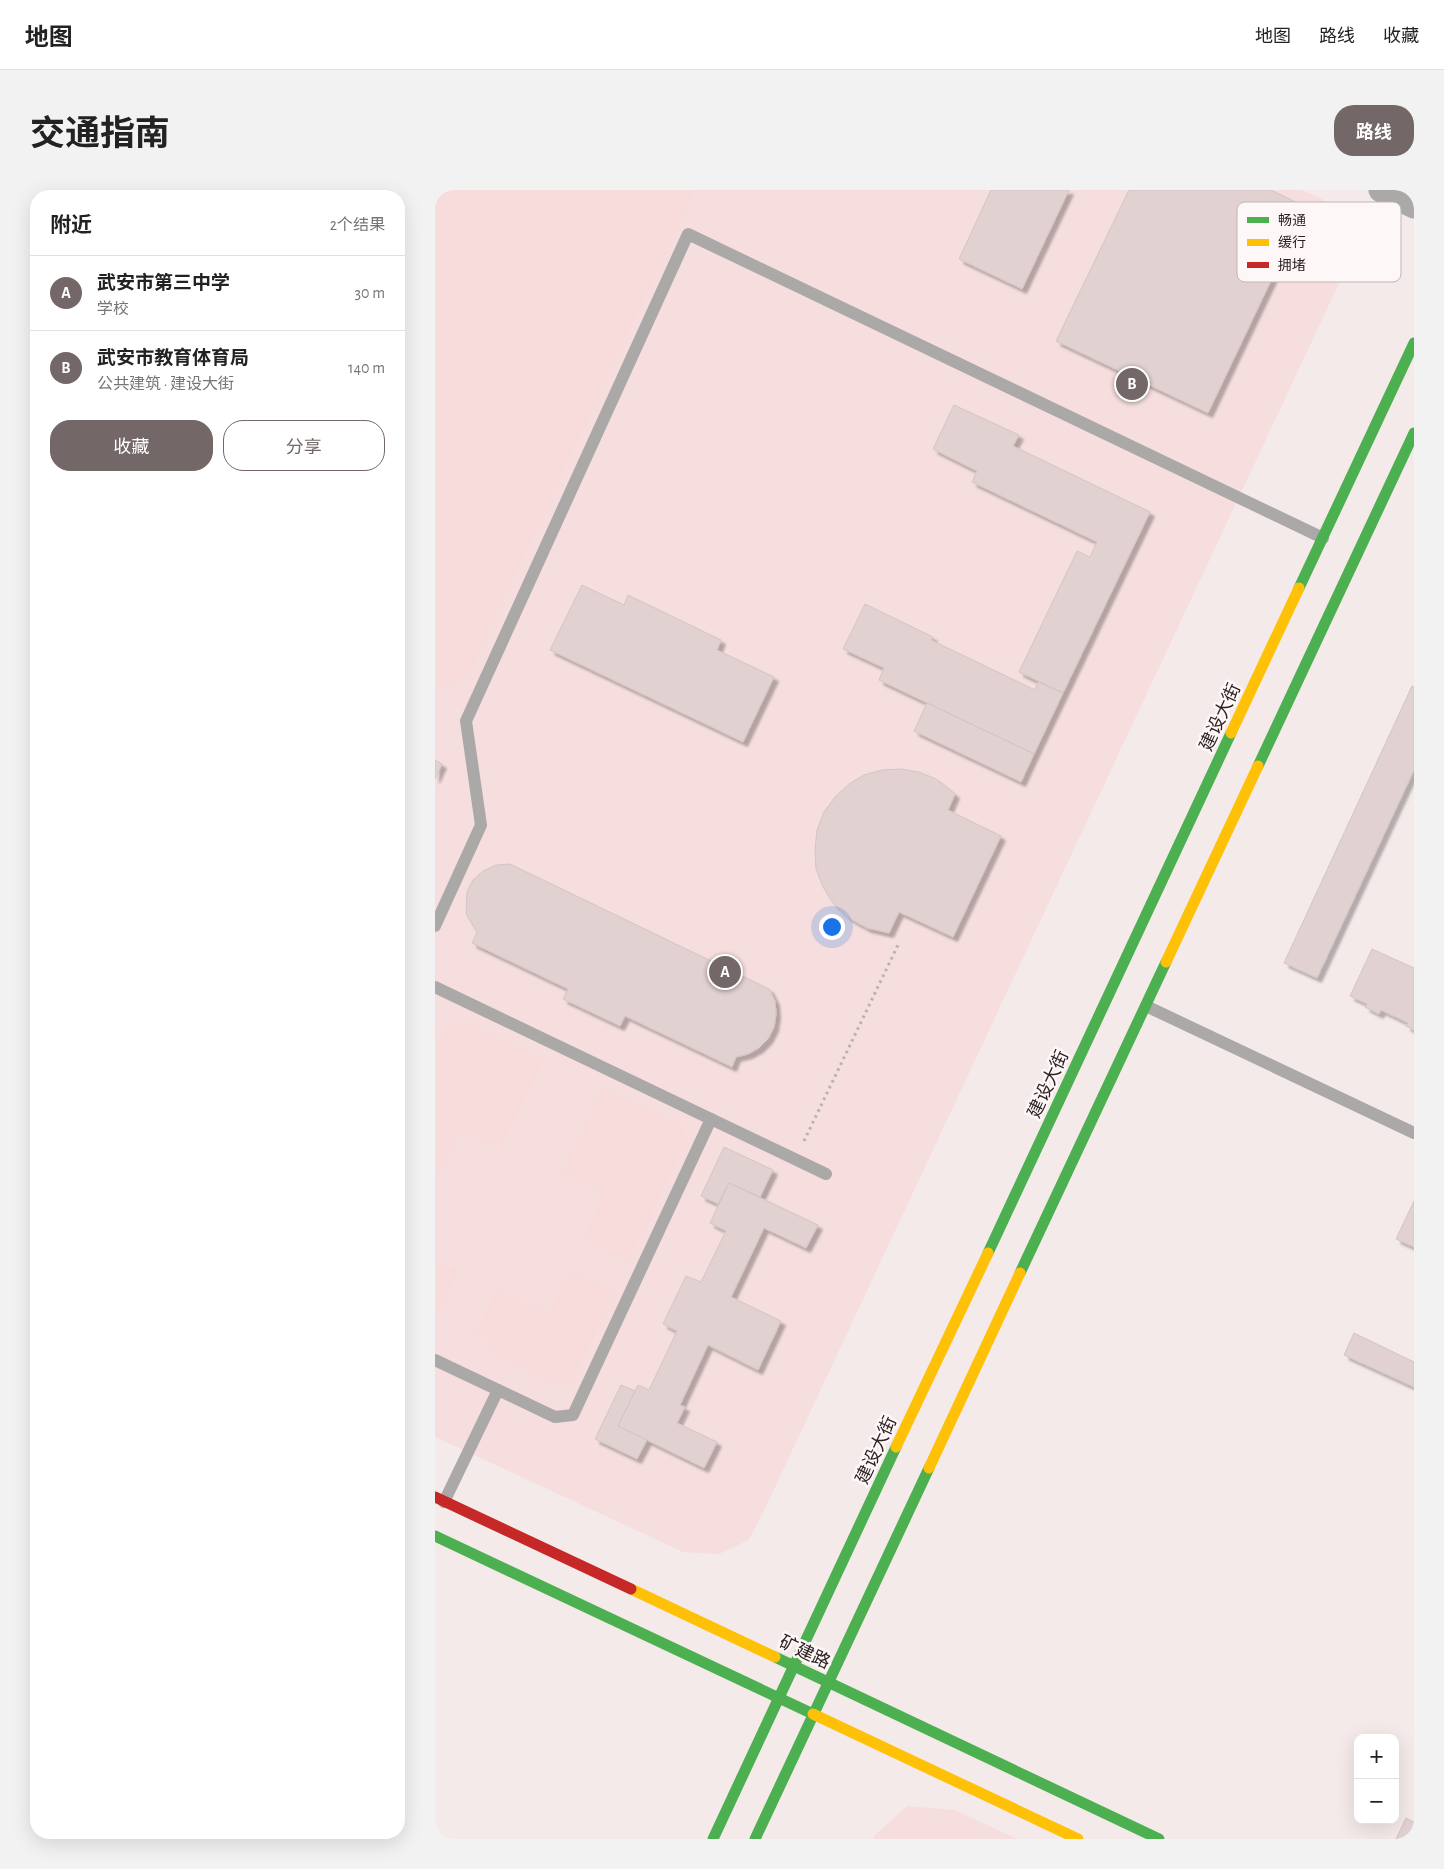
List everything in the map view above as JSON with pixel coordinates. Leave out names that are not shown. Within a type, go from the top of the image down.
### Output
[{"type":"main road","name":"建设大街","points":[[713,1839],[1414,343]]},
{"type":"main road","points":[[755,1839],[1414,433]]},
{"type":"main road","name":"矿建路","points":[[440,1500],[1159,1839]]},
{"type":"main road","points":[[435,1536],[1078,1839]]},
{"type":"street","points":[[1381,190],[1414,206]]},
{"type":"lane","points":[[435,926],[481,825],[466,720],[688,234],[1323,538]]},
{"type":"lane","points":[[435,987],[826,1174]]},
{"type":"lane","points":[[1145,1006],[1414,1133]]},
{"type":"lane","points":[[435,1360],[555,1417],[573,1415],[711,1119]]},
{"type":"lane","points":[[440,1500],[498,1390]]},
{"type":"path","points":[[795,1159],[898,945]]},
{"type":"shaded area","points":[[435,190],[1302,190],[1328,202],[1237,202],[1237,282],[1340,282],[749,1540],[719,1554],[683,1552],[435,1437]]},
{"type":"shaded area","points":[[435,190],[695,190],[468,675],[435,691]]},
{"type":"shaded area","points":[[460,1021],[543,1061],[500,1148],[463,1131],[458,1132],[438,1174],[435,1172],[435,1051],[446,1028]]},
{"type":"shaded area","points":[[603,1089],[680,1125],[685,1130],[686,1140],[629,1261],[583,1240],[603,1197],[602,1190],[563,1172]]},
{"type":"shaded area","points":[[435,1260],[458,1271],[436,1317],[435,1317]]},
{"type":"shaded area","points":[[569,1271],[614,1293],[572,1381],[561,1385],[487,1349],[491,1340],[476,1333],[496,1289],[546,1312],[552,1307]]},
{"type":"shaded area","points":[[907,1806],[955,1810],[1017,1839],[873,1839]]},
{"type":"building","points":[[991,190],[1069,190],[1022,289],[959,259]]},
{"type":"building","points":[[1129,190],[1271,190],[1296,202],[1237,202],[1237,282],[1270,282],[1208,413],[1056,341]]},
{"type":"building","points":[[954,405],[1019,435],[1013,446],[1150,512],[1063,693],[1019,672],[1077,551],[1090,557],[1097,542],[972,482],[977,471],[933,449]]},
{"type":"building","points":[[582,585],[624,605],[628,595],[721,640],[717,650],[774,677],[743,742],[550,650]]},
{"type":"building","points":[[865,604],[933,637],[931,640],[1035,690],[1038,682],[1063,693],[1034,754],[879,680],[884,668],[843,649]]},
{"type":"building","points":[[1412,686],[1414,687],[1414,770],[1317,978],[1284,963]]},
{"type":"building","points":[[927,703],[1034,754],[1021,782],[914,731]]},
{"type":"building","points":[[435,760],[442,764],[435,779]]},
{"type":"building","points":[[901,769],[919,772],[936,779],[955,794],[948,810],[1001,836],[953,937],[899,912],[889,933],[867,928],[849,918],[834,904],[823,887],[816,869],[815,849],[817,830],[824,812],[835,797],[849,784],[864,775],[882,770]]},
{"type":"building","points":[[510,864],[769,989],[775,1001],[776,1014],[774,1027],[768,1039],[759,1048],[748,1054],[736,1057],[732,1067],[625,1016],[620,1026],[563,999],[568,989],[472,943],[477,932],[466,914],[467,892],[473,880],[483,871],[496,865]]},
{"type":"building","points":[[1372,949],[1414,968],[1414,1030],[1406,1026],[1408,1023],[1381,1010],[1379,1014],[1365,1007],[1367,1004],[1350,996]]},
{"type":"building","points":[[724,1147],[773,1170],[760,1197],[729,1183],[718,1204],[701,1196]]},
{"type":"building","points":[[729,1183],[818,1225],[806,1248],[764,1228],[731,1297],[781,1321],[758,1370],[708,1345],[680,1405],[685,1407],[677,1423],[717,1442],[704,1468],[618,1426],[638,1385],[649,1390],[677,1331],[663,1324],[686,1276],[701,1282],[726,1231],[710,1223]]},
{"type":"building","points":[[1414,1201],[1414,1247],[1396,1239]]},
{"type":"building","points":[[1354,1333],[1414,1362],[1414,1387],[1344,1355]]},
{"type":"building","points":[[621,1385],[635,1391],[618,1426],[647,1440],[637,1459],[595,1439]]},
{"type":"building","points":[[1406,1818],[1414,1822],[1414,1839],[1396,1839]]},
{"type":"traffic: fast","points":[[1299,588],[1414,343]]},
{"type":"traffic: fast","points":[[1258,766],[1414,433]]},
{"type":"traffic: fast","points":[[988,1253],[1231,733]]},
{"type":"traffic: fast","points":[[1020,1273],[1166,962]]},
{"type":"traffic: fast","points":[[713,1839],[896,1447]]},
{"type":"traffic: fast","points":[[755,1839],[929,1468]]},
{"type":"traffic: fast","points":[[435,1536],[813,1714]]},
{"type":"traffic: fast","points":[[775,1657],[1159,1839]]},
{"type":"traffic: slow","points":[[1231,733],[1299,588]]},
{"type":"traffic: slow","points":[[1166,962],[1258,766]]},
{"type":"traffic: slow","points":[[896,1447],[988,1253]]},
{"type":"traffic: slow","points":[[929,1468],[1020,1273]]},
{"type":"traffic: slow","points":[[631,1589],[775,1657]]},
{"type":"traffic: slow","points":[[813,1714],[1078,1839]]},
{"type":"traffic: jam","points":[[435,1497],[631,1589]]},
{"type":"place","name":"武安市教育体育局","points":[[1132,384]]},
{"type":"place","name":"武安市第三中学","points":[[725,972]]}]
